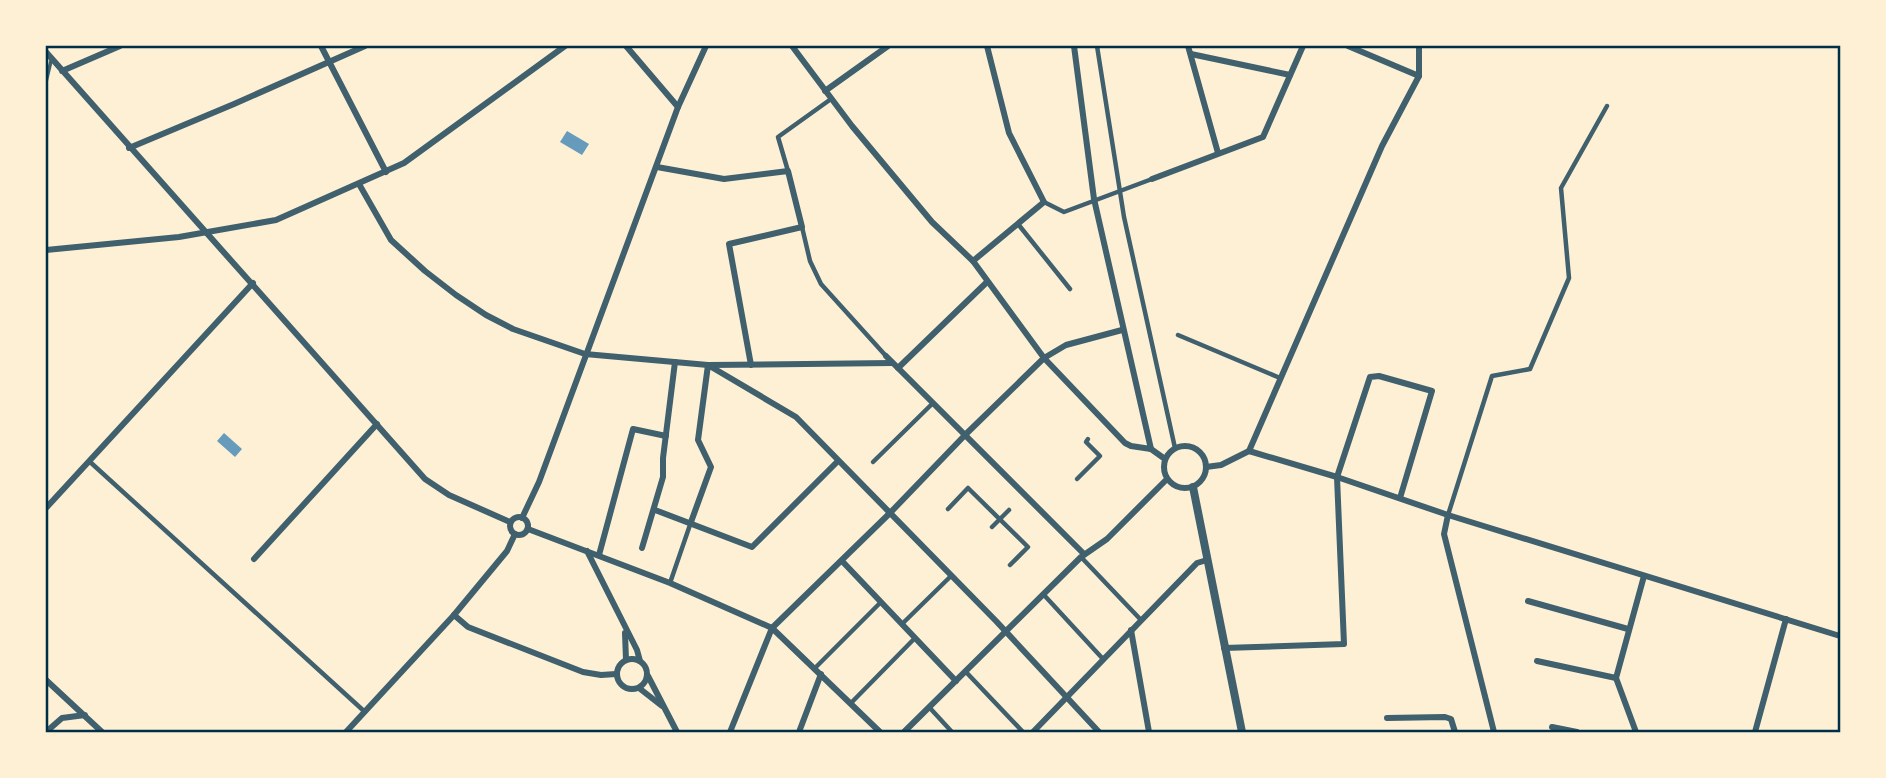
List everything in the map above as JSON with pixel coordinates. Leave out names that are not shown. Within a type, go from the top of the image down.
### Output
[{"type":"street","points":[[62,71],[120,46]]},
{"type":"street","points":[[321,46],[386,172]]},
{"type":"street","points":[[129,148],[365,46]]},
{"type":"street","points":[[46,250],[208,233],[276,220],[404,163],[565,46]]},
{"type":"street","points":[[626,46],[678,107]]},
{"type":"street","points":[[523,518],[539,482],[678,107],[706,46]]},
{"type":"street","points":[[793,46],[831,99],[932,222],[973,261],[1044,358],[1125,443],[1151,449],[1165,459]]},
{"type":"street","points":[[825,91],[888,46]]},
{"type":"street","points":[[987,46],[1009,133],[1044,202],[1064,212],[1263,137],[1303,46]]},
{"type":"street","points":[[1073,46],[1094,199],[1151,449]]},
{"type":"street","points":[[1097,46],[1119,191],[1175,448]]},
{"type":"street","points":[[1188,46],[1218,153]]},
{"type":"street","points":[[1348,46],[1419,76]]},
{"type":"street","points":[[1206,467],[1221,465],[1249,451],[1388,133],[1419,76],[1419,46]]},
{"type":"street","points":[[46,52],[425,479],[449,495],[510,522]]},
{"type":"street","points":[[1191,54],[1290,75]]},
{"type":"street","points":[[831,99],[778,137],[810,261],[821,284],[886,356],[966,434],[1142,621]]},
{"type":"street","points":[[1494,733],[1444,534],[1492,376],[1530,369],[1569,278],[1561,188],[1606,106]]},
{"type":"street","points":[[657,167],[724,179],[788,171]]},
{"type":"street","points":[[359,184],[391,240],[456,295],[513,329],[585,354],[708,365],[895,365],[987,282]]},
{"type":"street","points":[[973,261],[1044,202]]},
{"type":"street","points":[[1018,224],[1070,289]]},
{"type":"street","points":[[751,365],[729,244],[802,227]]},
{"type":"street","points":[[46,508],[253,283]]},
{"type":"street","points":[[730,733],[772,628],[1044,358],[1066,345],[1122,330]]},
{"type":"street","points":[[1178,335],[1280,377]]},
{"type":"street","points":[[642,548],[663,477],[675,362]]},
{"type":"street","points":[[708,365],[796,417],[1006,632],[1100,733]]},
{"type":"street","points":[[670,583],[711,467],[698,440],[708,365]]},
{"type":"street","points":[[1224,648],[1344,644],[1336,477],[1370,377],[1379,376],[1432,391],[1400,498]]},
{"type":"street","points":[[873,462],[933,403]]},
{"type":"street","points":[[254,559],[377,424]]},
{"type":"street","points":[[599,555],[633,429],[666,436]]},
{"type":"street","points":[[1077,479],[1100,456],[1086,442],[1088,439]]},
{"type":"street","points":[[1188,446],[1196,449],[1205,460],[1206,467],[1200,482],[1193,487],[1180,488],[1167,479],[1163,466],[1165,459],[1175,448],[1188,446]]},
{"type":"street","points":[[1249,451],[1840,636]]},
{"type":"street","points":[[89,461],[365,712]]},
{"type":"street","points":[[655,509],[752,547],[838,461]]},
{"type":"street","points":[[904,733],[1083,556],[1107,539],[1167,479]]},
{"type":"street","points":[[1193,487],[1242,733]]},
{"type":"street","points":[[948,509],[968,488],[1028,547],[1010,565]]},
{"type":"street","points":[[992,527],[1009,510]]},
{"type":"street","points":[[514,534],[509,527],[510,522],[514,518],[523,518]]},
{"type":"street","points":[[523,518],[528,529]]},
{"type":"street","points":[[514,534],[524,534],[528,529]]},
{"type":"street","points":[[528,529],[670,583],[772,628],[880,733]]},
{"type":"street","points":[[346,733],[454,615],[508,551],[514,534]]},
{"type":"street","points":[[587,551],[677,733]]},
{"type":"street","points":[[1033,733],[1197,563],[1207,560]]},
{"type":"street","points":[[842,561],[956,681]]},
{"type":"street","points":[[902,625],[951,576]]},
{"type":"street","points":[[1636,733],[1616,678],[1644,576]]},
{"type":"street","points":[[1044,595],[1103,659]]},
{"type":"street","points":[[1528,601],[1628,629]]},
{"type":"street","points":[[815,668],[881,602]]},
{"type":"street","points":[[454,615],[468,627],[583,672],[616,674]]},
{"type":"street","points":[[1755,733],[1786,619]]},
{"type":"street","points":[[624,627],[626,660]]},
{"type":"street","points":[[1131,630],[1149,733]]},
{"type":"street","points":[[851,703],[915,638]]},
{"type":"street","points":[[640,661],[626,660],[619,665],[617,679],[623,687],[634,690],[645,682],[647,674]]},
{"type":"street","points":[[1537,661],[1616,678]]},
{"type":"street","points":[[966,671],[1023,733]]},
{"type":"street","points":[[799,733],[821,674]]},
{"type":"street","points":[[46,680],[102,733]]},
{"type":"street","points":[[639,688],[666,709]]},
{"type":"street","points":[[929,707],[952,733]]},
{"type":"street","points":[[47,731],[62,718],[85,715]]},
{"type":"street","points":[[1387,718],[1445,717],[1451,719],[1455,733]]},
{"type":"street","points":[[1552,727],[1577,733]]},
{"type":"lane","points":[[46,82],[52,59]]},
{"type":"water","points":[[567,131],[589,144],[582,155],[560,142]]},
{"type":"water","points":[[224,433],[242,449],[235,457],[217,441]]}]
